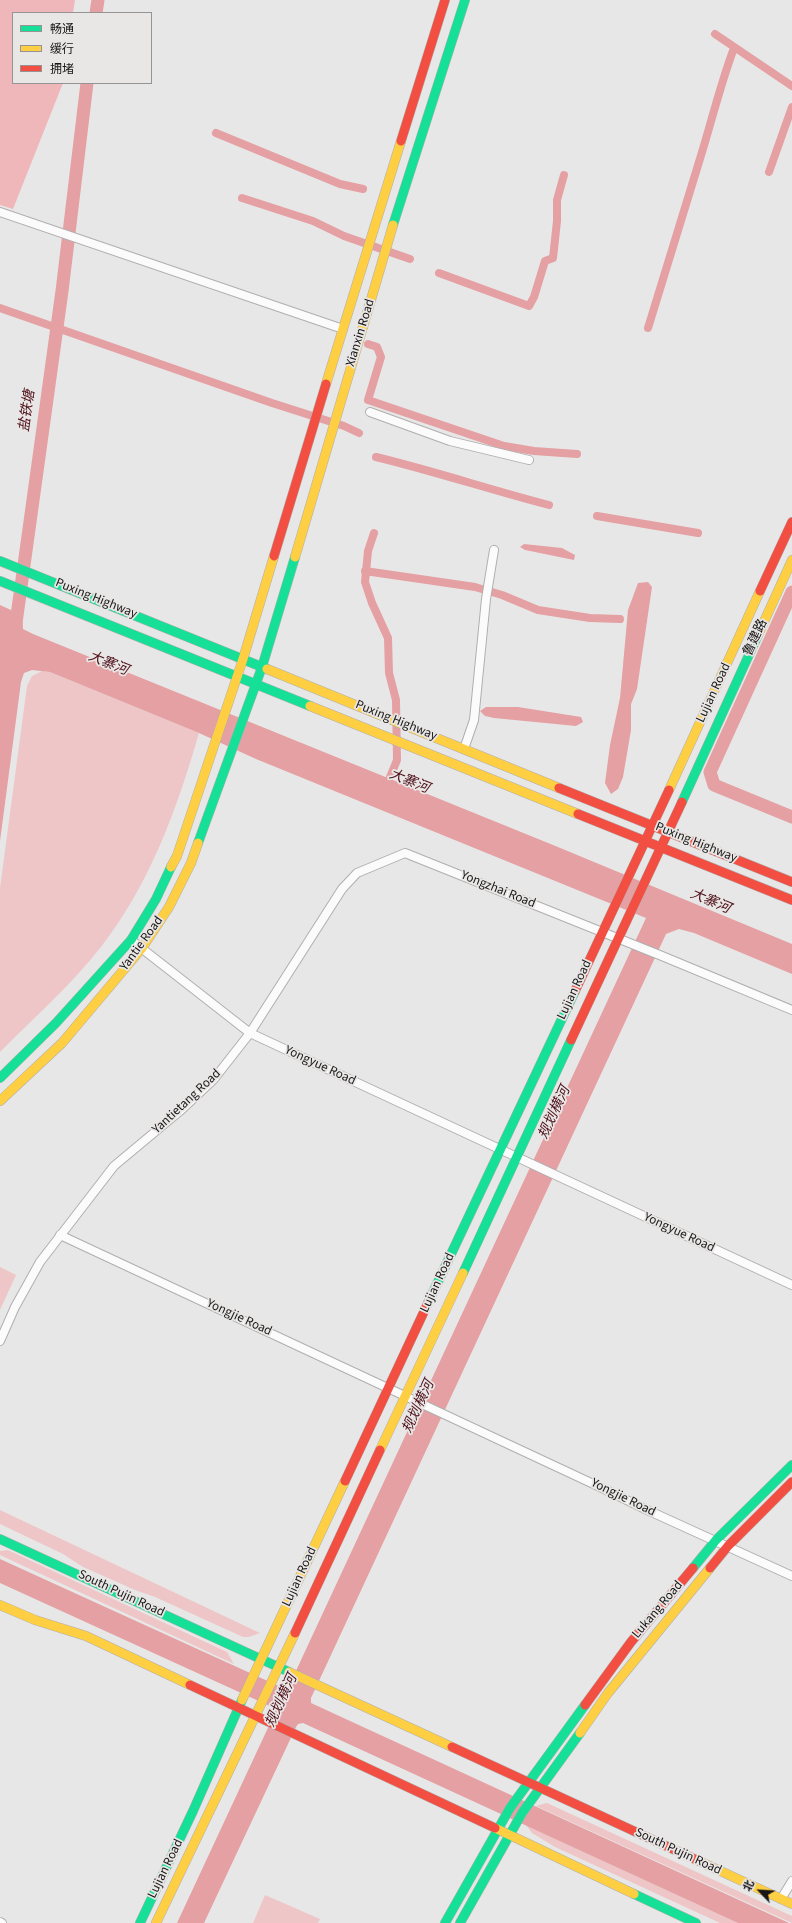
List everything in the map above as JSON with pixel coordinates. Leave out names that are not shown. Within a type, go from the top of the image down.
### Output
[{"type":"street","name":"Xianxin Road","points":[[228,705],[446,0]]},
{"type":"street","name":"Xianxin Road","points":[[247,710],[262,667],[388,242],[465,0]]},
{"type":"street","points":[[0,212],[343,330]]},
{"type":"street","points":[[370,412],[450,441],[529,460]]},
{"type":"street","name":"Lujian Road","points":[[140,1923],[194,1811],[230,1726],[645,841],[792,522]]},
{"type":"street","points":[[464,749],[474,720],[486,599],[494,550]]},
{"type":"street","name":"Lujian Road","points":[[156,1923],[254,1716],[279,1667],[651,869],[792,560]]},
{"type":"street","name":"Puxing Highway","points":[[3,562],[792,882]]},
{"type":"street","name":"Puxing Highway","points":[[1,582],[792,900]]},
{"type":"street","name":"Yantie Road","points":[[0,1078],[56,1024],[130,940],[156,899],[177,856],[228,705]]},
{"type":"street","name":"Yantie Road","points":[[0,1101],[62,1043],[142,948],[168,907],[191,862],[247,710]]},
{"type":"street","name":"Yongzhai Road","points":[[376,864],[405,853],[619,938],[792,1010]]},
{"type":"street","name":"Yantietang Road","points":[[0,1341],[15,1307],[40,1262],[114,1166],[180,1111],[214,1079],[250,1033],[342,889],[357,873],[376,864]]},
{"type":"street","name":"Yongyue Road","points":[[130,940],[250,1033],[390,1100],[517,1156],[792,1285]]},
{"type":"street","name":"Yongjie Road","points":[[60,1235],[645,1509],[716,1540],[792,1576]]},
{"type":"street","name":"Lukang Road","points":[[445,1923],[510,1808],[540,1769],[631,1642],[716,1540],[792,1465]]},
{"type":"street","name":"Lukang Road","points":[[460,1923],[522,1812],[552,1774],[608,1693],[728,1546],[792,1482]]},
{"type":"street","name":"South Pujin Road","points":[[0,1539],[241,1649],[528,1784],[792,1904]]},
{"type":"street","points":[[0,1605],[35,1620],[86,1636],[238,1709],[696,1923]]},
{"type":"street","points":[[781,1899],[792,1881]]},
{"type":"shaded area","points":[[0,0],[75,0],[73,12],[12,12],[12,84],[63,84],[13,209],[0,205]]},
{"type":"shaded area","points":[[42,671],[50,672],[199,733],[181,790],[160,845],[134,898],[101,947],[77,975],[0,1052],[0,888],[27,686],[32,676]]},
{"type":"shaded area","points":[[0,1267],[16,1275],[0,1310]]},
{"type":"shaded area","points":[[0,1510],[260,1633],[249,1637],[243,1637],[155,1597],[135,1590],[83,1567],[63,1554],[0,1524]]},
{"type":"shaded area","points":[[8,1550],[227,1652],[234,1664],[0,1555],[0,1551]]},
{"type":"shaded area","points":[[547,1803],[792,1916],[792,1923],[536,1806]]},
{"type":"shaded area","points":[[526,1825],[738,1923],[720,1923],[555,1847],[532,1833]]},
{"type":"shaded area","points":[[265,1895],[320,1919],[318,1923],[253,1923]]},
{"type":"water","points":[[524,544],[562,548],[575,555],[574,560],[525,550],[520,547]]},
{"type":"water","points":[[648,582],[652,587],[637,689],[631,704],[631,730],[623,777],[618,789],[611,794],[605,783],[610,745],[620,698],[628,610],[638,583]]},
{"type":"water","name":"规划横河","points":[[0,605],[22,615],[23,629],[33,634],[553,845],[792,944],[792,974],[694,933],[679,929],[666,934],[311,1698],[311,1703],[789,1923],[738,1923],[303,1723],[298,1724],[296,1727],[204,1923],[177,1923],[273,1717],[274,1708],[0,1583],[0,1559],[283,1688],[288,1688],[646,918],[256,759],[199,733],[50,672],[32,670],[24,673],[21,682],[0,841]]},
{"type":"water","points":[[486,707],[518,707],[581,717],[583,722],[576,726],[494,718],[485,716],[480,711]]},
{"type":"waterway","name":"盐铁塘","points":[[96,12],[98,0]]},
{"type":"waterway","points":[[715,34],[792,86]]},
{"type":"waterway","points":[[648,328],[734,48]]},
{"type":"waterway","name":"盐铁塘","points":[[15,630],[62,291],[87,84]]},
{"type":"waterway","points":[[769,172],[792,107]]},
{"type":"waterway","points":[[216,133],[340,184],[363,189]]},
{"type":"waterway","points":[[439,273],[529,306],[534,297],[545,261],[553,258],[557,221],[557,200],[564,175]]},
{"type":"waterway","points":[[242,198],[313,221],[344,236],[410,259]]},
{"type":"waterway","points":[[0,308],[272,403],[344,426],[359,433]]},
{"type":"waterway","points":[[368,344],[377,347],[381,357],[368,400],[504,446],[534,451],[577,454]]},
{"type":"waterway","points":[[376,457],[549,505]]},
{"type":"waterway","points":[[597,516],[698,533]]},
{"type":"waterway","name":"大寨河","points":[[374,533],[368,551],[365,582],[372,603],[388,638],[389,673],[396,700],[397,760],[386,787]]},
{"type":"waterway","points":[[365,571],[475,587],[502,595],[538,610],[590,618],[620,619]]},
{"type":"waterway","points":[[792,592],[710,772],[714,785],[792,817]]},
{"type":"traffic: fast","points":[[393,225],[465,0]]},
{"type":"traffic: fast","points":[[198,843],[262,667],[295,557]]},
{"type":"traffic: fast","points":[[0,561],[267,669]]},
{"type":"traffic: fast","points":[[0,581],[310,706]]},
{"type":"traffic: fast","points":[[682,802],[758,635]]},
{"type":"traffic: fast","points":[[0,1078],[56,1023],[131,940],[156,899],[171,867]]},
{"type":"traffic: fast","points":[[428,1303],[575,991]]},
{"type":"traffic: fast","points":[[463,1273],[571,1040]]},
{"type":"traffic: fast","points":[[693,1568],[716,1540],[792,1465]]},
{"type":"traffic: fast","points":[[0,1539],[289,1672]]},
{"type":"traffic: fast","points":[[140,1923],[193,1811],[242,1700]]},
{"type":"traffic: fast","points":[[445,1923],[510,1808],[585,1705]]},
{"type":"traffic: fast","points":[[460,1923],[522,1813],[580,1733]]},
{"type":"traffic: fast","points":[[634,1894],[696,1923]]},
{"type":"traffic: slow","points":[[326,384],[401,141]]},
{"type":"traffic: slow","points":[[295,557],[393,225]]},
{"type":"traffic: slow","points":[[171,867],[177,856],[243,659],[274,556]]},
{"type":"traffic: slow","points":[[758,635],[792,560]]},
{"type":"traffic: slow","points":[[669,790],[760,591]]},
{"type":"traffic: slow","points":[[267,669],[559,788]]},
{"type":"traffic: slow","points":[[310,706],[578,814]]},
{"type":"traffic: slow","points":[[0,1101],[62,1043],[142,948],[169,907],[191,863],[198,843]]},
{"type":"traffic: slow","points":[[380,1450],[463,1273]]},
{"type":"traffic: slow","points":[[242,1700],[345,1481]]},
{"type":"traffic: slow","points":[[580,1733],[608,1693],[710,1568]]},
{"type":"traffic: slow","points":[[0,1605],[35,1620],[86,1636],[190,1685]]},
{"type":"traffic: slow","points":[[156,1923],[295,1633]]},
{"type":"traffic: slow","points":[[289,1672],[452,1747]]},
{"type":"traffic: slow","points":[[495,1828],[634,1894]]},
{"type":"traffic: slow","points":[[703,1863],[792,1904]]},
{"type":"traffic: jam","points":[[401,141],[445,0]]},
{"type":"traffic: jam","points":[[274,556],[326,384]]},
{"type":"traffic: jam","points":[[760,591],[792,522]]},
{"type":"traffic: jam","points":[[559,788],[792,882]]},
{"type":"traffic: jam","points":[[575,991],[669,790]]},
{"type":"traffic: jam","points":[[571,1040],[682,802]]},
{"type":"traffic: jam","points":[[578,814],[792,900]]},
{"type":"traffic: jam","points":[[345,1481],[428,1303]]},
{"type":"traffic: jam","points":[[295,1633],[380,1450]]},
{"type":"traffic: jam","points":[[710,1568],[728,1546],[792,1482]]},
{"type":"traffic: jam","points":[[585,1705],[631,1642],[693,1568]]},
{"type":"traffic: jam","points":[[190,1685],[495,1828]]},
{"type":"traffic: jam","points":[[452,1747],[703,1863]]}]
